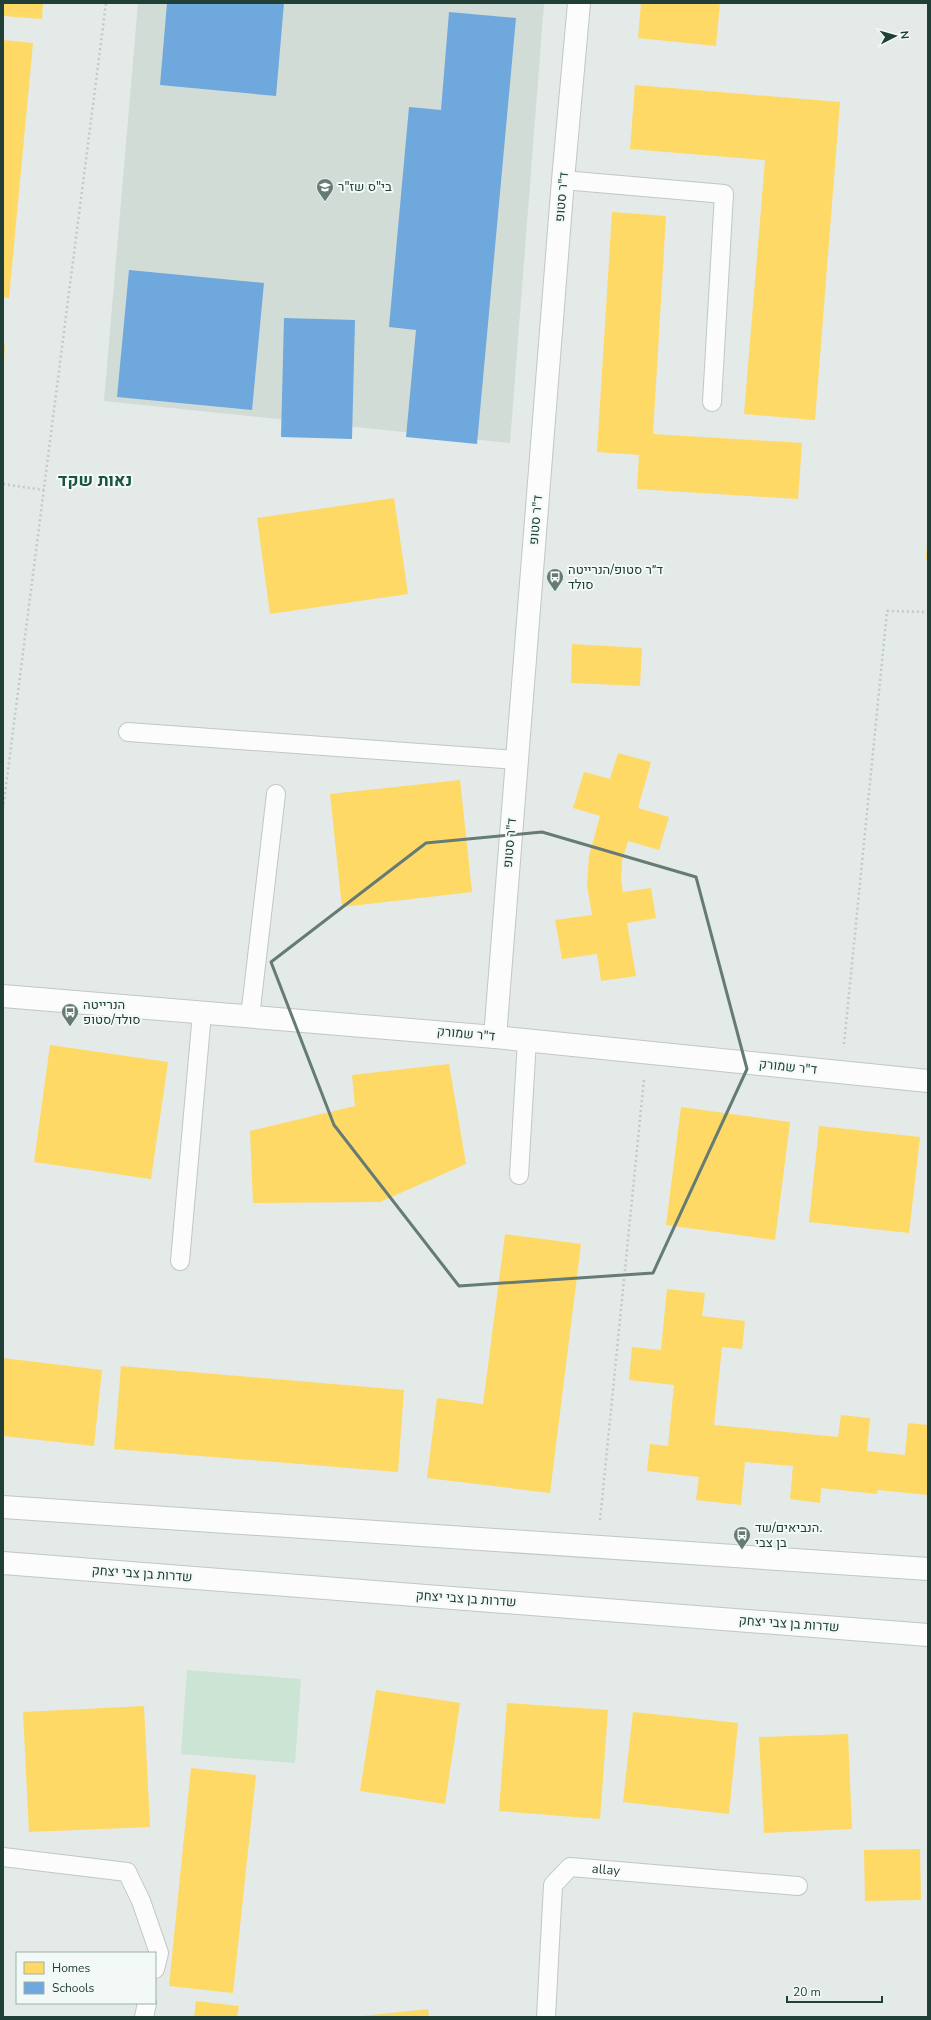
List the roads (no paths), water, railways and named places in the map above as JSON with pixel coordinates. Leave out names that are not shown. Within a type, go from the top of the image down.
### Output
[{"type":"street","name":"ד\"ר סטופ","points":[[495,1037],[563,180],[579,3]]},
{"type":"street","name":"ד\"ר שמורק","points":[[3,996],[495,1037],[928,1081]]},
{"type":"street","points":[[3,1507],[928,1569]]},
{"type":"street","name":"שדרות בן צבי יצחק","points":[[3,1563],[928,1635]]},
{"type":"lane","points":[[563,180],[724,194],[712,402]]},
{"type":"lane","points":[[128,732],[517,760]]},
{"type":"lane","points":[[250,1017],[276,794]]},
{"type":"lane","points":[[180,1261],[202,1013]]},
{"type":"lane","points":[[519,1175],[527,1040]]},
{"type":"lane","points":[[3,1857],[127,1872],[141,1901],[158,1953],[156,1964]]},
{"type":"lane","name":"allay","points":[[546,2017],[553,1885],[570,1867],[798,1886]]},
{"type":"lane","points":[[144,2017],[148,2004]]},
{"type":"place","name":"בי\"ס שז\"ר","points":[[325,202]]},
{"type":"place","name":"ד״ר סטופ/הנרייטה סולד","points":[[555,592]]},
{"type":"place","name":"הנרייטה סולד/סטופ","points":[[70,1027]]},
{"type":"place","name":"הנביאים/שד. בן צבי","points":[[742,1550]]},
{"type":"district","name":"נאות שקד","points":[[95,480]]}]
